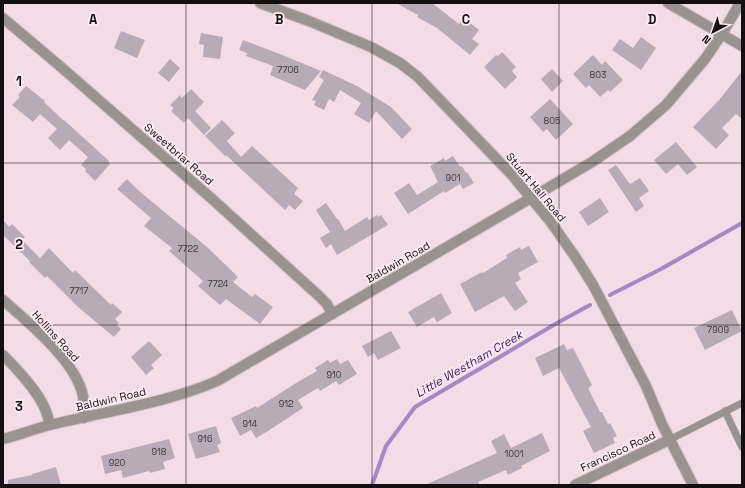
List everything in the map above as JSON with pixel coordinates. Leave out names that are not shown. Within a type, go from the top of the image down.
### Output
[{"type":"street","name":"Stuart Hall Road","points":[[260,3],[371,46],[400,63],[418,77],[511,174],[550,221],[576,258],[592,285],[646,386],[662,424],[693,485]]},
{"type":"street","points":[[668,3],[742,46]]},
{"type":"street","name":"Baldwin Road","points":[[3,439],[49,425],[121,410],[175,396],[206,385],[243,366],[283,341],[290,339],[592,162],[630,136],[666,105],[705,59],[740,3]]},
{"type":"street","name":"Sweetbriar Road","points":[[3,18],[211,198],[319,296],[327,304],[332,314]]},
{"type":"street","name":"Hollins Road","points":[[3,300],[43,336],[70,368],[83,396],[84,418]]},
{"type":"street","points":[[3,355],[18,370],[33,390],[45,409],[49,425]]},
{"type":"street","name":"Francisco Road","points":[[575,485],[671,440]]},
{"type":"lane","points":[[671,440],[742,403]]},
{"type":"lane","points":[[725,411],[742,447]]},
{"type":"building","points":[[396,3],[432,3],[459,24],[464,18],[479,30],[472,39],[479,44],[470,55],[437,28],[417,17],[418,15]]},
{"type":"building","points":[[121,31],[145,40],[137,58],[114,48]]},
{"type":"building","points":[[201,33],[223,37],[220,59],[203,57],[204,45],[199,44]]},
{"type":"building","points":[[641,37],[656,48],[641,70],[612,50],[620,39],[633,48]]},
{"type":"building","points":[[243,40],[321,71],[305,90],[270,75],[273,66],[246,56],[247,53],[239,50]]},
{"type":"building","points":[[502,52],[516,67],[512,71],[517,77],[505,89],[484,67],[496,55],[498,56]]},
{"type":"building","points":[[593,55],[602,65],[605,61],[623,80],[610,92],[608,90],[600,97],[589,85],[586,88],[573,74]]},
{"type":"building","points":[[170,59],[180,68],[169,82],[158,73]]},
{"type":"building","points":[[552,69],[563,81],[552,92],[541,79]]},
{"type":"building","points":[[323,70],[357,86],[391,107],[412,129],[402,139],[376,111],[369,123],[354,114],[361,103],[340,90],[334,102],[329,99],[324,110],[314,105],[316,101],[312,100],[324,80],[319,77]]},
{"type":"building","points":[[742,71],[742,119],[736,114],[722,128],[729,135],[716,149],[693,127],[719,100]]},
{"type":"building","points":[[26,86],[45,101],[44,102],[63,120],[109,161],[108,162],[110,164],[95,181],[81,165],[88,157],[69,140],[60,150],[48,138],[57,129],[40,114],[33,122],[12,105],[20,97],[18,95]]},
{"type":"building","points":[[191,89],[204,102],[195,111],[211,128],[204,135],[188,118],[184,123],[171,111],[174,108],[170,105],[180,95],[182,98]]},
{"type":"building","points":[[550,99],[573,124],[556,140],[547,129],[543,132],[530,117]]},
{"type":"building","points":[[222,120],[235,133],[227,141],[241,157],[252,146],[298,188],[294,194],[303,201],[295,210],[289,205],[285,210],[205,136]]},
{"type":"building","points":[[676,142],[697,167],[687,175],[678,164],[666,174],[654,160]]},
{"type":"building","points":[[453,156],[460,167],[462,166],[466,173],[467,172],[474,183],[463,189],[460,184],[445,193],[444,191],[408,214],[394,193],[409,183],[417,195],[438,182],[430,166],[444,158],[445,161]]},
{"type":"building","points":[[616,165],[630,184],[640,178],[649,191],[639,198],[644,206],[636,212],[608,170]]},
{"type":"building","points":[[127,179],[139,191],[207,247],[238,277],[233,282],[252,297],[255,294],[273,307],[260,324],[226,299],[220,305],[198,286],[203,281],[169,251],[172,248],[144,226],[151,218],[117,189]]},
{"type":"building","points":[[600,198],[609,212],[588,226],[579,212]]},
{"type":"building","points":[[326,203],[345,231],[367,217],[369,220],[377,215],[378,217],[381,215],[388,225],[337,255],[331,244],[326,248],[320,238],[330,232],[316,210]]},
{"type":"building","points":[[3,220],[9,227],[12,224],[25,237],[22,240],[40,258],[49,248],[73,273],[75,270],[111,305],[112,303],[122,312],[115,319],[119,323],[117,325],[121,329],[114,337],[78,307],[47,276],[45,278],[3,235]]},
{"type":"building","points":[[529,246],[538,262],[518,273],[521,279],[515,283],[528,302],[515,311],[504,296],[475,312],[460,284],[482,272],[483,273],[507,258],[506,255],[520,247],[521,250]]},
{"type":"building","points":[[441,293],[452,313],[437,322],[434,317],[417,327],[408,312]]},
{"type":"building","points":[[732,310],[742,331],[705,350],[694,328]]},
{"type":"building","points":[[391,331],[401,348],[378,360],[374,353],[368,357],[362,346]]},
{"type":"building","points":[[149,341],[162,355],[151,365],[154,368],[146,375],[131,357]]},
{"type":"building","points":[[564,344],[567,350],[573,348],[592,385],[588,388],[600,412],[602,412],[608,424],[610,423],[617,436],[613,438],[615,443],[594,453],[583,431],[591,427],[559,368],[543,376],[535,358]]},
{"type":"building","points":[[337,359],[340,364],[348,360],[357,374],[339,385],[336,381],[320,391],[318,388],[298,400],[303,408],[256,438],[251,430],[240,436],[231,418],[256,406],[257,408],[317,371],[315,368],[328,360],[330,363]]},
{"type":"building","points":[[216,426],[221,443],[217,445],[220,452],[196,459],[188,434]]},
{"type":"building","points":[[542,433],[550,451],[521,466],[522,468],[508,475],[506,470],[478,482],[480,485],[425,485],[497,453],[491,441],[504,434],[511,448]]},
{"type":"building","points":[[169,439],[175,458],[163,462],[165,469],[150,473],[149,471],[123,478],[121,470],[105,474],[101,456]]},
{"type":"building","points":[[56,467],[61,485],[8,485],[8,480],[32,475]]},
{"type":"waterway","name":"Little Westham Creek","points":[[610,295],[661,269],[742,223]]},
{"type":"waterway","name":"Little Westham Creek","points":[[372,485],[386,446],[415,407],[590,305]]}]
